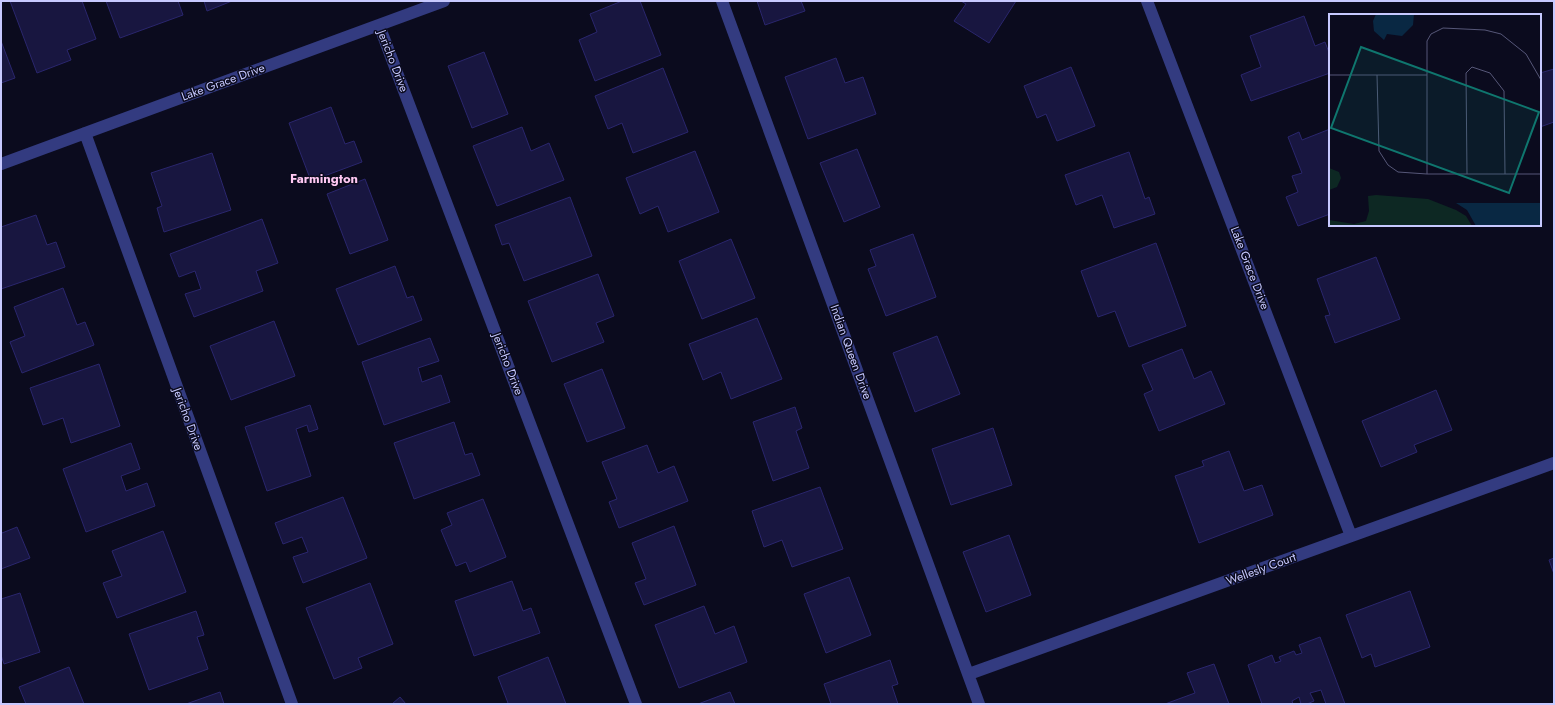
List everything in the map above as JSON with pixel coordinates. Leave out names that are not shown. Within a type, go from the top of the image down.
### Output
[{"type":"street","name":"Lake Grace Drive","points":[[1,164],[444,1]]},
{"type":"street","name":"Indian Queen Drive","points":[[722,1],[980,704]]},
{"type":"street","name":"Lake Grace Drive","points":[[1148,1],[1351,536]]},
{"type":"street","name":"Jericho Drive","points":[[379,24],[636,704]]},
{"type":"street","name":"Jericho Drive","points":[[85,133],[292,704]]},
{"type":"street","name":"Wellesly Court","points":[[969,674],[1554,463]]},
{"type":"building","points":[[10,1],[82,1],[96,39],[67,50],[71,60],[37,73]]},
{"type":"building","points":[[106,1],[178,1],[183,15],[120,38]]},
{"type":"building","points":[[204,1],[232,1],[207,11]]},
{"type":"building","points":[[622,1],[640,1],[661,55],[595,81],[579,40],[597,32],[590,14]]},
{"type":"building","points":[[757,1],[801,1],[805,11],[765,25]]},
{"type":"building","points":[[961,1],[1016,1],[989,43],[954,21],[966,4]]},
{"type":"building","points":[[1304,16],[1315,46],[1325,42],[1329,52],[1329,73],[1251,101],[1241,75],[1261,67],[1250,36]]},
{"type":"building","points":[[1,41],[15,78],[1,83]]},
{"type":"building","points":[[484,52],[508,114],[472,128],[448,66]]},
{"type":"building","points":[[836,58],[845,83],[863,77],[876,114],[808,139],[785,77]]},
{"type":"building","points":[[1071,67],[1095,126],[1057,141],[1046,114],[1037,118],[1024,86]]},
{"type":"building","points":[[663,68],[688,132],[633,153],[622,123],[608,129],[595,96]]},
{"type":"building","points":[[1554,69],[1554,122],[1541,127],[1541,73]]},
{"type":"building","points":[[331,107],[345,144],[354,141],[362,162],[311,181],[289,123]]},
{"type":"building","points":[[522,127],[531,151],[549,143],[564,180],[497,206],[473,146]]},
{"type":"building","points":[[1329,129],[1329,214],[1298,226],[1286,197],[1298,192],[1292,176],[1302,173],[1288,137],[1299,132],[1302,140]]},
{"type":"building","points":[[857,149],[880,207],[844,222],[820,163]]},
{"type":"building","points":[[695,151],[719,212],[668,232],[658,206],[640,214],[626,178]]},
{"type":"building","points":[[1129,152],[1145,199],[1149,197],[1155,214],[1114,228],[1102,195],[1076,205],[1065,175]]},
{"type":"building","points":[[212,153],[231,210],[164,232],[157,208],[162,206],[151,173]]},
{"type":"building","points":[[365,179],[388,240],[350,254],[327,194]]},
{"type":"building","points":[[570,197],[592,256],[524,281],[509,243],[502,245],[495,225]]},
{"type":"building","points":[[36,215],[47,245],[56,242],[65,267],[1,289],[1,227]]},
{"type":"building","points":[[262,219],[278,263],[256,271],[263,291],[194,317],[185,294],[201,289],[195,271],[179,277],[170,254]]},
{"type":"building","points":[[913,234],[936,297],[886,316],[868,269],[876,266],[870,250]]},
{"type":"building","points":[[731,239],[755,298],[702,319],[679,261]]},
{"type":"building","points":[[1156,243],[1186,326],[1129,347],[1115,311],[1098,317],[1081,271]]},
{"type":"building","points":[[1376,257],[1400,319],[1335,343],[1325,316],[1330,315],[1317,279]]},
{"type":"building","points":[[395,266],[407,298],[413,296],[422,320],[358,345],[336,289]]},
{"type":"building","points":[[598,274],[614,316],[596,323],[604,342],[552,362],[528,301]]},
{"type":"building","points":[[63,288],[77,325],[85,322],[94,345],[22,373],[10,342],[25,336],[14,307]]},
{"type":"building","points":[[757,318],[782,379],[731,399],[721,372],[703,380],[689,344]]},
{"type":"building","points":[[274,321],[295,376],[231,400],[210,346]]},
{"type":"building","points":[[937,336],[960,394],[915,412],[893,353]]},
{"type":"building","points":[[430,338],[439,361],[418,368],[422,382],[441,375],[450,402],[384,425],[362,362]]},
{"type":"building","points":[[1182,349],[1194,379],[1211,371],[1225,404],[1159,431],[1144,394],[1153,390],[1142,365]]},
{"type":"building","points":[[99,364],[120,426],[71,443],[63,418],[43,425],[30,388]]},
{"type":"building","points":[[602,369],[625,428],[587,442],[564,384]]},
{"type":"building","points":[[1436,390],[1452,430],[1414,445],[1417,452],[1381,467],[1362,421]]},
{"type":"building","points":[[310,405],[318,429],[309,432],[307,425],[296,429],[311,476],[267,491],[245,427]]},
{"type":"building","points":[[795,407],[802,428],[796,431],[809,468],[773,481],[753,422]]},
{"type":"building","points":[[454,422],[465,455],[472,453],[480,475],[414,499],[394,443]]},
{"type":"building","points":[[993,428],[1012,485],[951,505],[932,449]]},
{"type":"building","points":[[131,443],[140,469],[121,476],[126,491],[147,483],[155,506],[86,532],[63,469]]},
{"type":"building","points":[[647,445],[658,473],[674,466],[688,501],[619,528],[609,502],[617,499],[602,462]]},
{"type":"building","points":[[1229,451],[1244,491],[1262,485],[1273,515],[1199,543],[1175,476],[1204,466],[1202,461]]},
{"type":"building","points":[[820,487],[843,549],[792,567],[782,540],[764,547],[752,511]]},
{"type":"building","points":[[343,497],[367,558],[303,583],[293,557],[308,552],[302,537],[283,544],[275,523]]},
{"type":"building","points":[[483,499],[506,557],[470,572],[466,562],[456,566],[441,530],[452,525],[447,513]]},
{"type":"building","points":[[674,526],[696,585],[644,605],[635,583],[646,579],[632,543]]},
{"type":"building","points":[[17,527],[30,558],[1,569],[1,530],[2,533]]},
{"type":"building","points":[[163,531],[186,592],[117,618],[103,583],[122,576],[112,551]]},
{"type":"building","points":[[1009,535],[1031,595],[986,612],[963,552]]},
{"type":"building","points":[[1554,558],[1554,574],[1549,560]]},
{"type":"building","points":[[849,577],[871,635],[826,653],[804,594]]},
{"type":"building","points":[[512,581],[523,611],[531,608],[540,633],[474,656],[455,601]]},
{"type":"building","points":[[370,583],[393,644],[358,658],[362,668],[334,679],[306,608]]},
{"type":"building","points":[[1410,591],[1430,647],[1375,667],[1371,654],[1362,658],[1346,615]]},
{"type":"building","points":[[20,593],[40,652],[4,664],[1,655],[1,599]]},
{"type":"building","points":[[704,606],[715,634],[734,626],[747,662],[679,688],[655,625]]},
{"type":"building","points":[[196,611],[204,635],[197,637],[208,669],[149,690],[129,634]]},
{"type":"building","points":[[1320,637],[1345,704],[1326,704],[1321,690],[1310,693],[1314,701],[1307,704],[1301,704],[1299,697],[1292,701],[1293,704],[1262,704],[1248,665],[1272,655],[1275,663],[1281,661],[1279,657],[1294,651],[1296,655],[1302,653],[1299,645]]},
{"type":"building","points":[[548,657],[566,704],[505,704],[508,703],[498,677]]},
{"type":"building","points":[[890,660],[898,684],[892,686],[898,704],[831,704],[824,684]]},
{"type":"building","points":[[1214,664],[1229,704],[1165,704],[1195,693],[1187,673]]},
{"type":"building","points":[[69,667],[84,704],[26,704],[19,687]]},
{"type":"building","points":[[220,692],[224,704],[186,704]]},
{"type":"building","points":[[730,692],[735,704],[698,704]]},
{"type":"building","points":[[400,697],[406,704],[392,704]]},
{"type":"district","name":"Farmington","points":[[324,178]]}]
